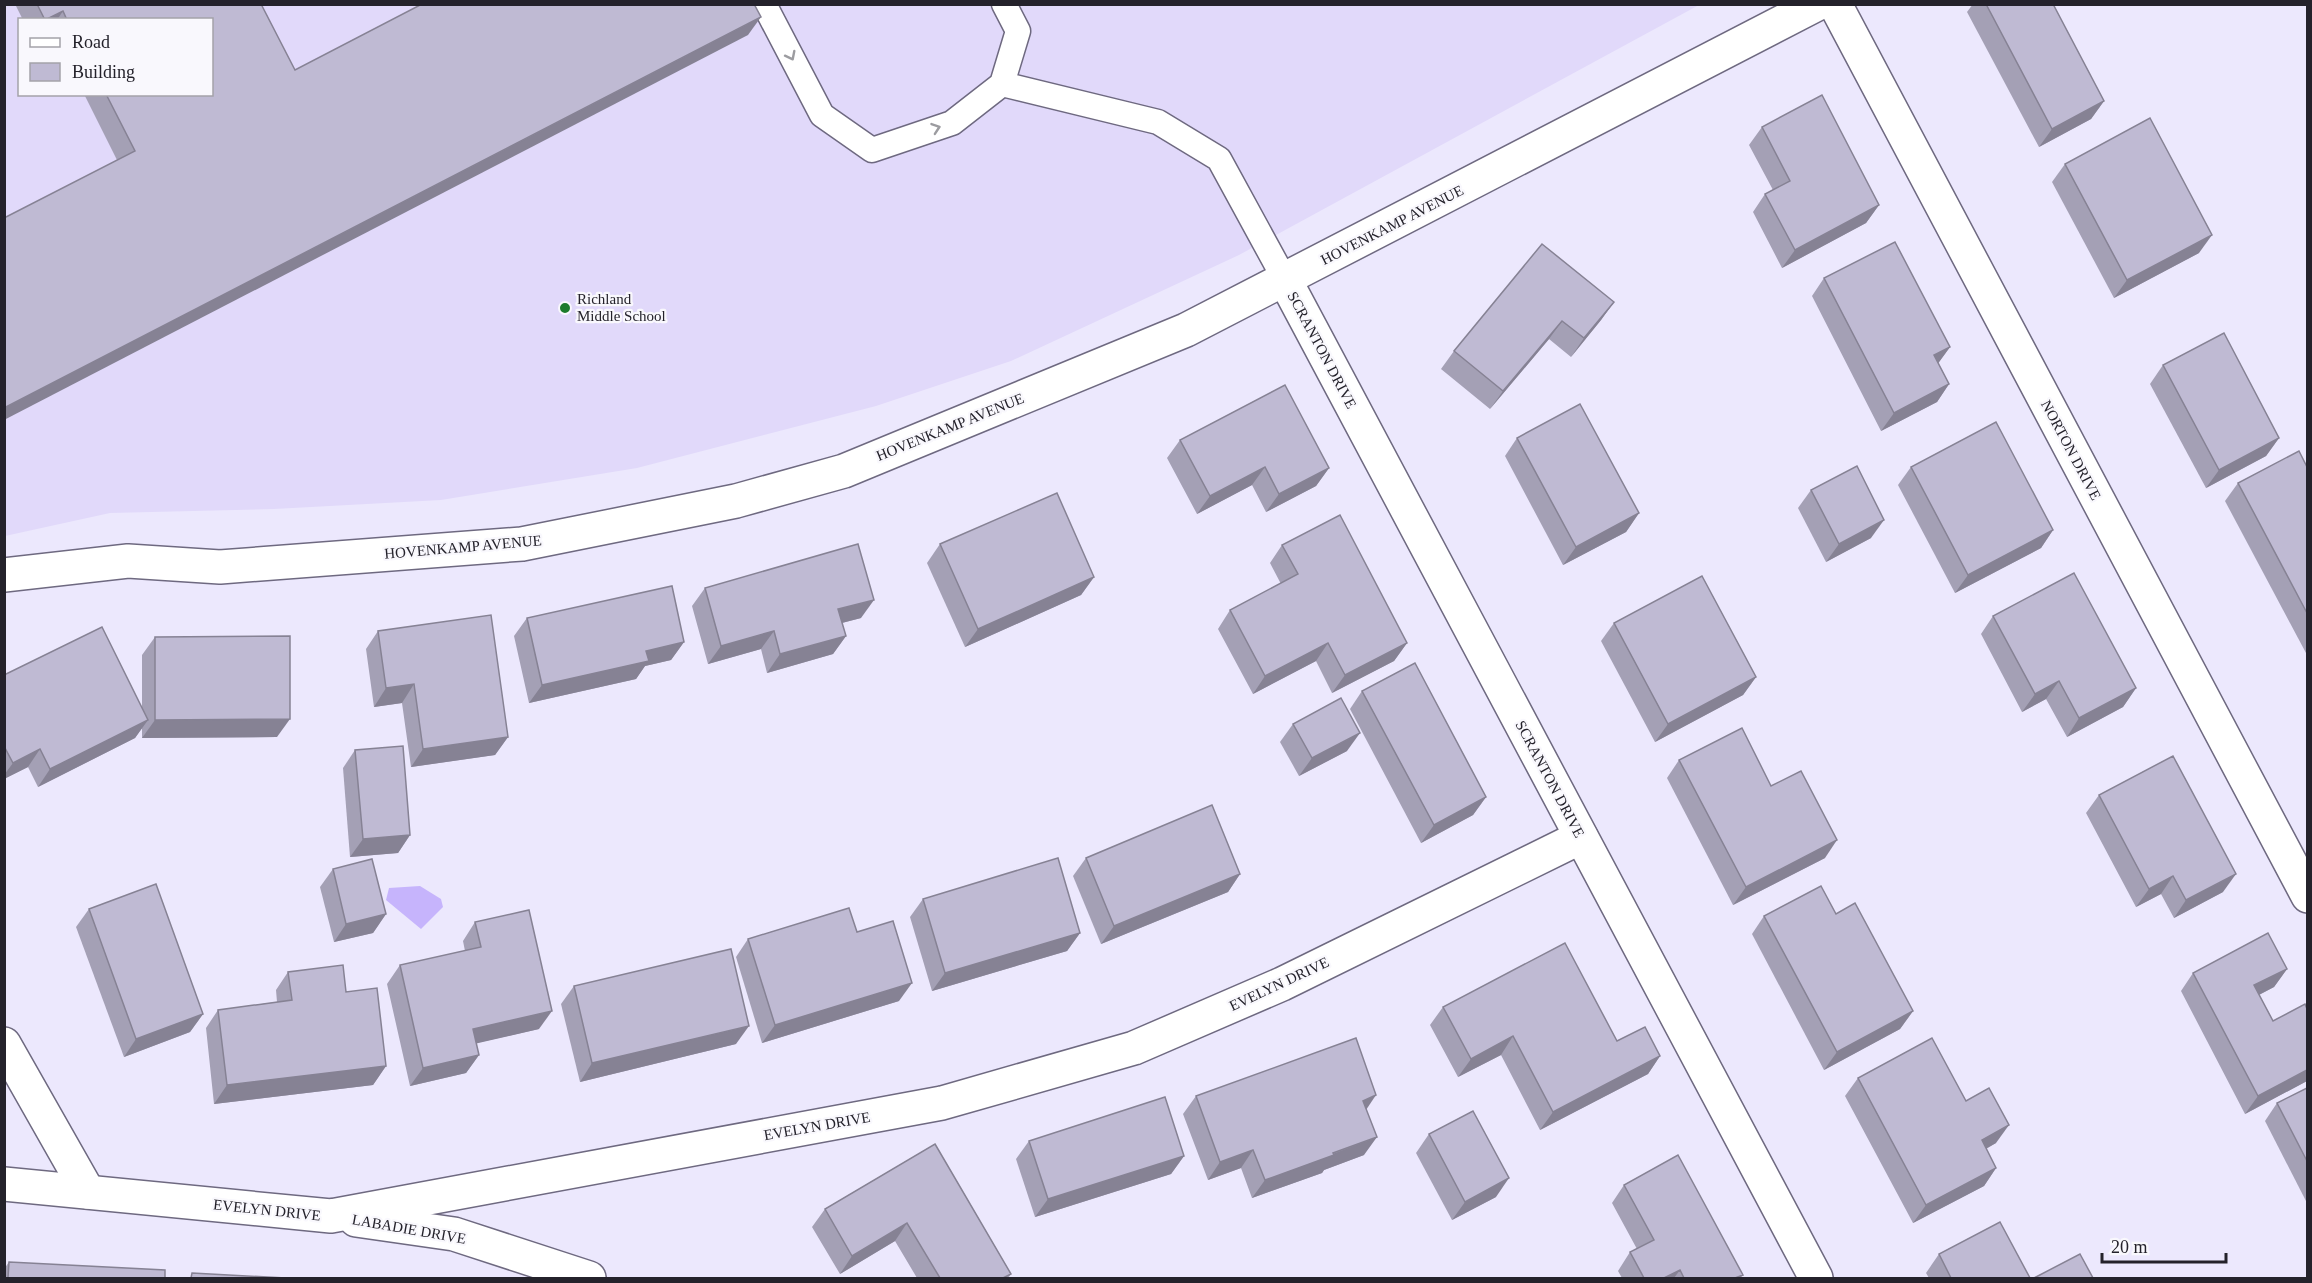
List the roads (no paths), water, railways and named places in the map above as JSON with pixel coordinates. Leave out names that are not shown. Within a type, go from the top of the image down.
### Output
[{"type":"street","name":"HOVENKAMP AVENUE","points":[[4,575],[128,561],[220,567],[522,544],[736,501],[844,471],[1186,330],[1817,4]]},
{"type":"street","name":"NORTON DRIVE","points":[[1835,4],[2307,896]]},
{"type":"street","name":"SCRANTON DRIVE","points":[[1285,280],[1816,1278]]},
{"type":"street","name":"EVELYN DRIVE","points":[[4,1184],[331,1216],[942,1103],[1134,1048],[1282,984],[1581,837]]},
{"type":"street","points":[[4,1044],[88,1192]]},
{"type":"street","name":"LABADIE DRIVE","points":[[331,1216],[454,1234],[589,1278]]},
{"type":"lane","points":[[764,4],[822,115],[872,150],[952,123],[1002,84],[1018,31],[1004,4]]},
{"type":"lane","points":[[1002,84],[1158,122],[1219,159],[1285,280]]},
{"type":"place","name":"Richland Middle School","points":[[565,308]]}]
